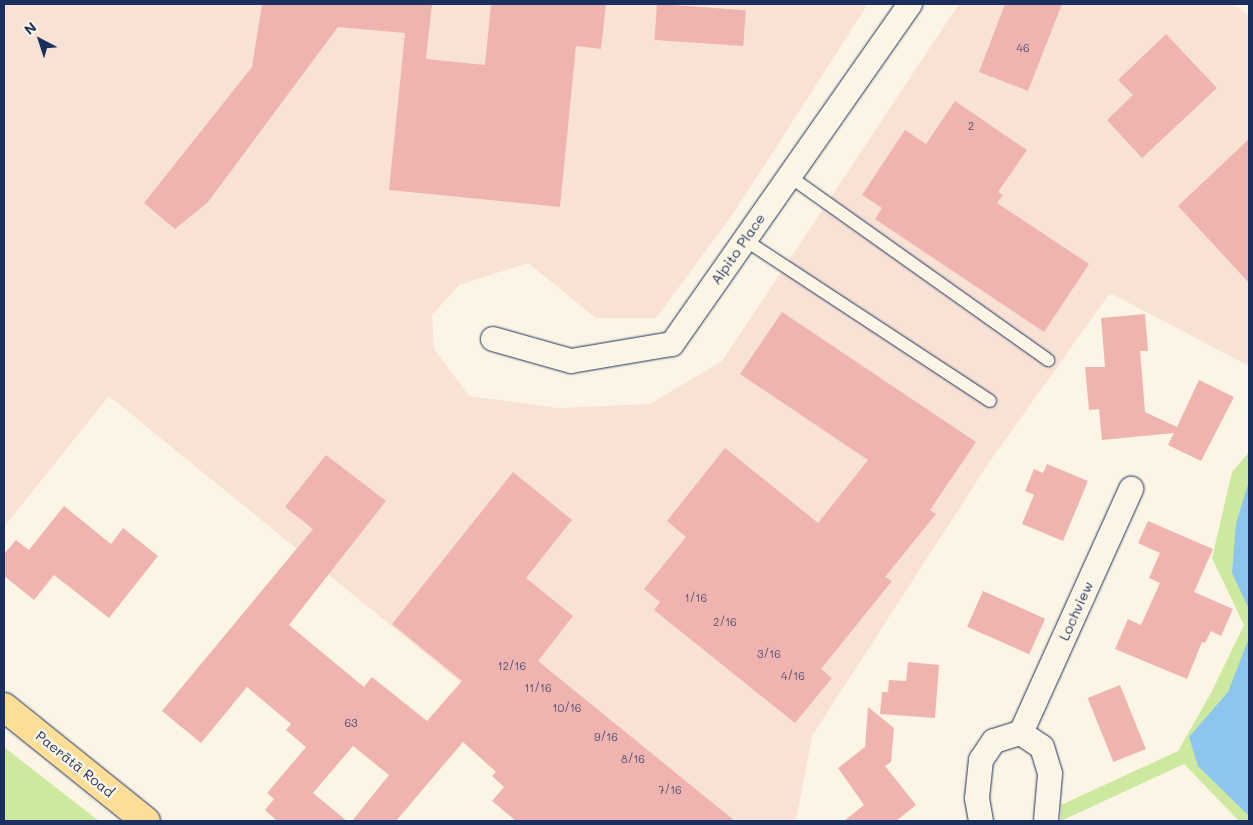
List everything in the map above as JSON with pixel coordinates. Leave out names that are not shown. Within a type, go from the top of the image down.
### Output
[{"type":"main road","name":"Paerātā Road","points":[[4,706],[146,821]]},
{"type":"street","name":"Alpito Place","points":[[493,339],[571,361],[672,344],[910,4]]},
{"type":"street","name":"Lochview","points":[[1021,733],[1132,489]]},
{"type":"street","points":[[981,821],[977,798],[981,760],[994,741],[1021,733],[1042,747],[1050,774],[1046,821]]},
{"type":"lane","points":[[789,176],[1048,360]]},
{"type":"lane","points":[[745,240],[990,400]]},
{"type":"shaded area","points":[[4,4],[868,4],[733,214],[656,318],[596,318],[528,263],[459,285],[432,315],[434,349],[469,396],[559,408],[650,404],[722,361],[959,4],[1233,4],[1249,15],[1249,366],[1110,293],[988,464],[812,736],[796,821],[631,821],[109,396],[4,527]]},
{"type":"green space","points":[[1249,452],[1249,821],[1239,821],[1184,764],[1061,821],[1061,805],[1178,751],[1211,693],[1244,625],[1212,558],[1232,472]]},
{"type":"green space","points":[[4,747],[99,821],[4,821]]},
{"type":"water","points":[[1249,481],[1249,609],[1232,573],[1236,524]]},
{"type":"water","points":[[1249,638],[1249,816],[1198,766],[1189,737],[1228,692]]},
{"type":"building","points":[[262,4],[432,4],[426,59],[485,65],[491,4],[606,4],[601,49],[576,46],[560,207],[389,190],[405,33],[338,27],[208,202],[175,229],[144,203],[252,67]]},
{"type":"building","points":[[657,4],[746,10],[743,46],[654,40]]},
{"type":"building","points":[[1005,4],[1062,4],[1028,91],[979,72]]},
{"type":"building","points":[[1166,34],[1217,88],[1142,158],[1107,120],[1133,95],[1118,80]]},
{"type":"building","points":[[955,101],[1027,150],[998,192],[1003,195],[997,203],[1089,264],[1044,332],[875,219],[882,208],[862,195],[905,130],[926,144]]},
{"type":"building","points":[[1249,139],[1249,283],[1178,206]]},
{"type":"building","points":[[782,312],[976,442],[930,510],[936,514],[885,577],[892,581],[821,669],[832,678],[795,723],[654,610],[660,602],[644,589],[686,537],[667,521],[725,448],[818,523],[868,460],[740,374]]},
{"type":"building","points":[[1145,314],[1148,351],[1140,351],[1145,412],[1177,427],[1199,380],[1234,397],[1201,461],[1168,445],[1174,433],[1102,440],[1099,409],[1089,410],[1085,367],[1105,367],[1101,318]]},
{"type":"building","points":[[326,455],[386,501],[289,625],[364,687],[372,677],[427,721],[462,681],[392,624],[513,472],[572,520],[526,578],[573,616],[538,661],[735,821],[516,821],[492,801],[504,787],[492,776],[496,772],[463,742],[396,821],[352,821],[389,775],[353,746],[313,793],[347,821],[277,821],[265,810],[274,799],[267,793],[306,747],[286,730],[291,724],[247,687],[201,743],[162,711],[313,529],[285,507]]},
{"type":"building","points":[[1047,464],[1088,481],[1063,541],[1022,524],[1034,495],[1025,491],[1034,469],[1043,473]]},
{"type":"building","points":[[64,506],[111,544],[123,528],[158,556],[109,618],[54,575],[34,600],[4,576],[4,554],[16,540],[29,550]]},
{"type":"building","points":[[1148,521],[1213,549],[1194,592],[1233,609],[1221,636],[1211,631],[1205,643],[1202,642],[1187,679],[1115,649],[1128,619],[1141,625],[1160,583],[1149,578],[1160,553],[1138,543]]},
{"type":"building","points":[[983,591],[1045,619],[1029,654],[967,627]]},
{"type":"building","points":[[908,662],[939,665],[935,718],[880,714],[882,692],[888,692],[889,680],[906,681]]},
{"type":"building","points":[[1120,685],[1146,749],[1113,762],[1088,698]]},
{"type":"building","points":[[868,707],[894,728],[891,762],[885,766],[916,805],[896,821],[844,821],[864,805],[838,768],[865,747]]}]
